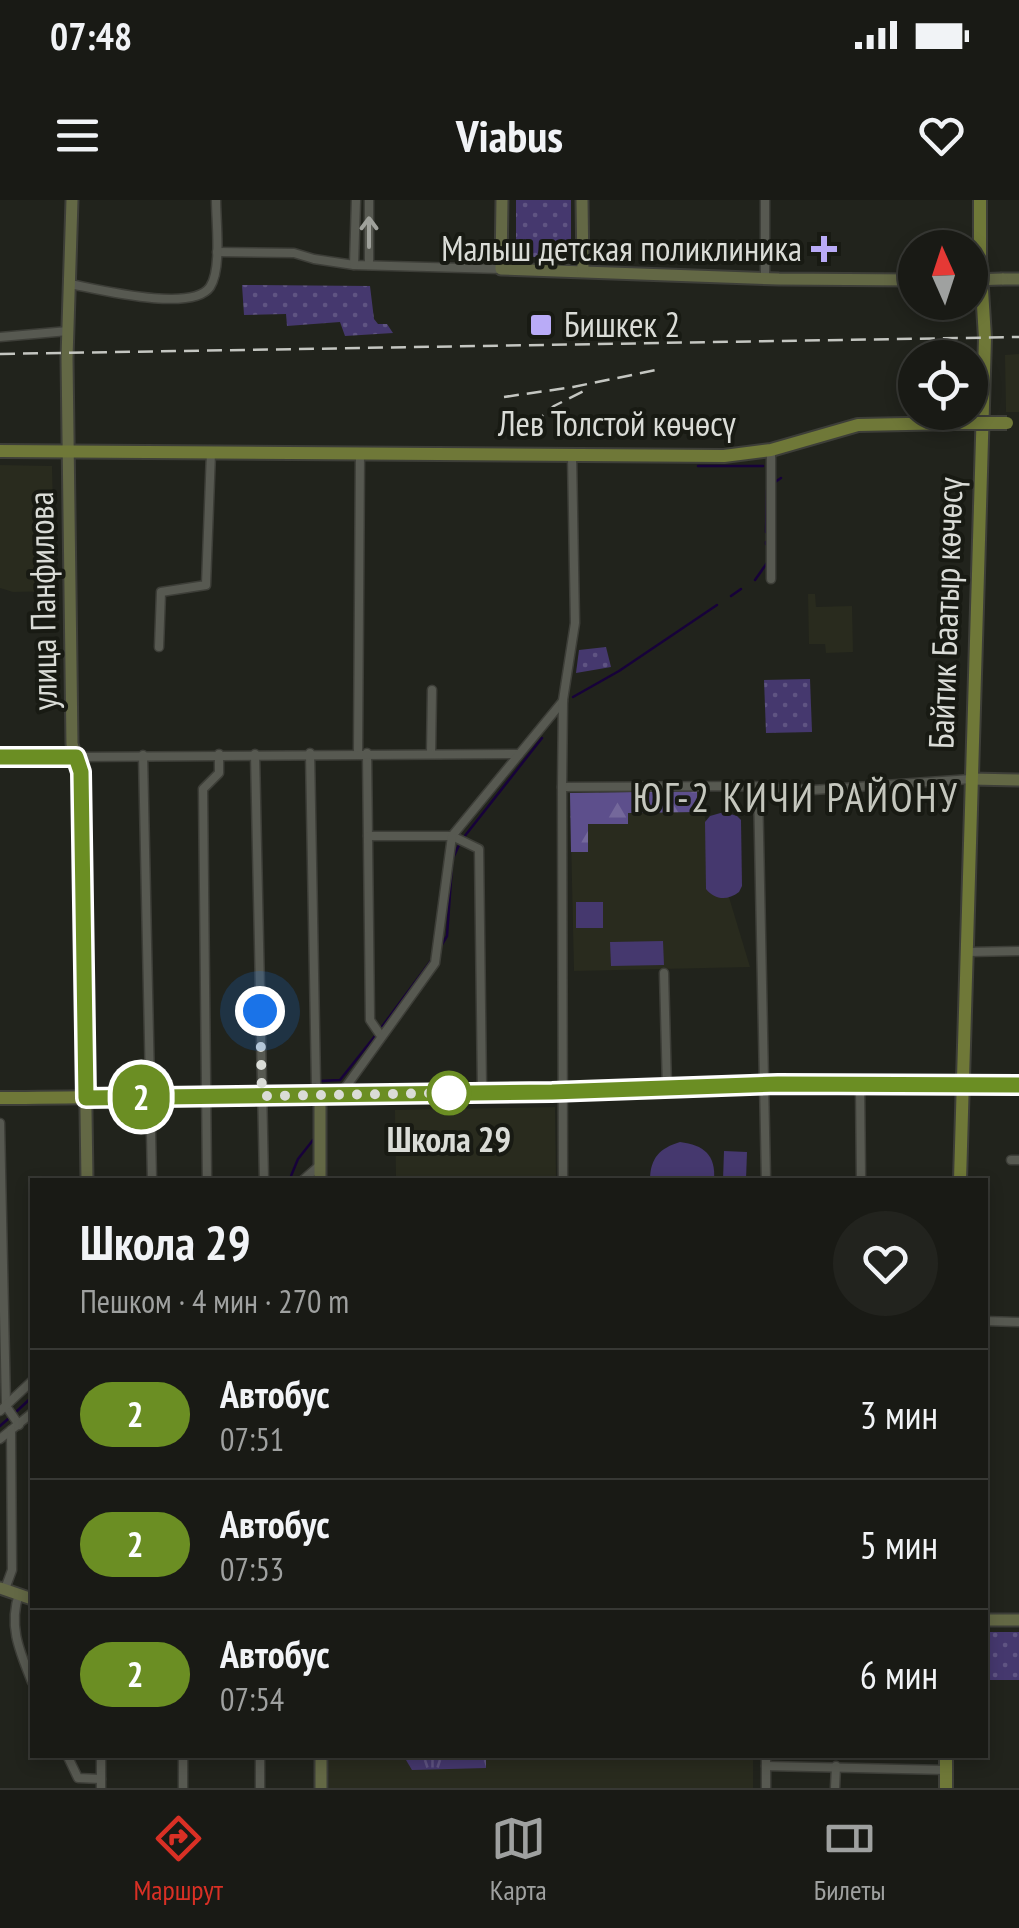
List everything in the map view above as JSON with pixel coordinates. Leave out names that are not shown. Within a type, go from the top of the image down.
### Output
[{"type":"main road","name":"Байтик Баатыр көчөсү","points":[[960,1178],[982,408],[976,338],[980,200]]},
{"type":"main road","name":"Лев Толстой көчөсү","points":[[0,451],[724,456],[771,450],[858,425],[1013,423]]},
{"type":"main road","points":[[0,1098],[766,1085],[1019,1085]]},
{"type":"main road","points":[[946,1762],[946,1788]]},
{"type":"street","name":"улица Панфилова","points":[[72,200],[68,331],[72,744],[81,772],[87,1178]]},
{"type":"street","points":[[70,284],[129,298],[194,296],[210,287],[217,252],[216,200]]},
{"type":"street","points":[[354,264],[356,200]]},
{"type":"street","points":[[369,200],[370,265]]},
{"type":"street","points":[[501,268],[502,200]]},
{"type":"street","points":[[582,200],[583,271]]},
{"type":"street","points":[[765,200],[765,278]]},
{"type":"street","points":[[217,252],[294,253],[370,265],[898,280]]},
{"type":"street","points":[[988,279],[1019,279]]},
{"type":"street","points":[[0,337],[68,331]]},
{"type":"street","points":[[771,450],[771,580]]},
{"type":"street","points":[[159,647],[160,592],[206,585],[211,452]]},
{"type":"street","points":[[360,453],[362,753],[368,836],[370,1020],[381,1036]]},
{"type":"street","points":[[563,1178],[563,700],[575,623],[572,455]]},
{"type":"street","points":[[432,690],[432,754]]},
{"type":"street","points":[[340,1095],[435,963],[452,836],[563,700]]},
{"type":"street","points":[[310,753],[320,1178]]},
{"type":"street","points":[[206,1178],[204,788],[219,773],[218,754]]},
{"type":"street","points":[[255,754],[264,1178]]},
{"type":"street","points":[[0,757],[519,754]]},
{"type":"street","points":[[144,756],[152,1178]]},
{"type":"street","points":[[562,787],[831,790],[1019,780]]},
{"type":"street","points":[[758,787],[766,1178]]},
{"type":"street","points":[[368,836],[452,836],[479,848],[482,1092]]},
{"type":"street","points":[[968,952],[1019,951]]},
{"type":"street","points":[[664,972],[667,1088]]},
{"type":"street","points":[[860,1085],[861,1178]]},
{"type":"street","points":[[0,1123],[3,1408],[15,1428],[12,1570],[2,1589],[30,1597]]},
{"type":"street","points":[[305,1178],[320,1165]]},
{"type":"street","points":[[988,1321],[1019,1322]]},
{"type":"street","points":[[3,1408],[30,1382]]},
{"type":"street","points":[[0,1438],[30,1415]]},
{"type":"street","points":[[19,1594],[14,1616],[16,1644],[30,1677]]},
{"type":"street","points":[[988,1620],[1019,1620]]},
{"type":"street","points":[[68,1758],[78,1778],[101,1783]]},
{"type":"street","points":[[183,1758],[184,1788]]},
{"type":"street","points":[[260,1758],[260,1788]]},
{"type":"street","points":[[320,1758],[321,1788]]},
{"type":"street","points":[[766,1758],[766,1788]]},
{"type":"street","points":[[858,1758],[858,1769]]},
{"type":"street","points":[[766,1766],[858,1769],[946,1762]]},
{"type":"street","points":[[835,1788],[836,1766]]},
{"type":"shaded area","points":[[1019,354],[1019,412],[1006,412],[1005,355]]},
{"type":"shaded area","points":[[0,465],[52,466],[55,591],[13,592],[0,588]]},
{"type":"shaded area","points":[[808,594],[815,594],[816,607],[852,606],[853,652],[826,653],[825,644],[809,644]]},
{"type":"shaded area","points":[[697,791],[750,967],[574,971],[570,793]]},
{"type":"shaded area","points":[[555,1107],[556,1178],[396,1178],[395,1110]]},
{"type":"shaded area","points":[[329,1758],[753,1758],[753,1788],[329,1788]]},
{"type":"green space","points":[[516,200],[571,200],[571,257],[516,257]]},
{"type":"green space","points":[[242,285],[370,286],[374,319],[378,324],[387,324],[393,333],[345,336],[340,322],[287,326],[286,314],[244,315]]},
{"type":"green space","points":[[606,647],[611,667],[576,673],[579,650]]},
{"type":"green space","points":[[810,679],[812,732],[766,733],[764,680]]},
{"type":"green space","points":[[697,791],[697,812],[628,813],[628,824],[588,824],[588,852],[571,852],[570,793]]},
{"type":"green space","points":[[724,812],[741,820],[742,886],[735,895],[721,898],[706,889],[705,822]]},
{"type":"green space","points":[[576,902],[603,902],[603,928],[576,928]]},
{"type":"green space","points":[[663,941],[664,965],[611,966],[610,942]]},
{"type":"green space","points":[[680,1142],[707,1153],[714,1178],[650,1178],[652,1166],[667,1147]]},
{"type":"green space","points":[[724,1151],[747,1152],[746,1178],[723,1178]]},
{"type":"green space","points":[[988,1632],[1019,1632],[1019,1680],[988,1680]]},
{"type":"green space","points":[[405,1758],[486,1758],[486,1768],[412,1770]]},
{"type":"waterway","points":[[698,466],[763,466]]},
{"type":"waterway","points":[[775,482],[781,478]]},
{"type":"waterway","points":[[766,532],[767,490]]},
{"type":"waterway","points":[[755,580],[767,563]]},
{"type":"waterway","points":[[731,596],[741,589]]},
{"type":"waterway","points":[[573,697],[717,605]]},
{"type":"waterway","points":[[464,837],[542,738]]},
{"type":"waterway","points":[[453,858],[460,843]]},
{"type":"waterway","points":[[441,946],[447,936],[452,865]]},
{"type":"waterway","points":[[381,1028],[433,958]]},
{"type":"waterway","points":[[320,1081],[340,1080],[375,1036]]},
{"type":"waterway","points":[[291,1176],[313,1140]]},
{"type":"waterway","points":[[17,1411],[30,1399]]},
{"type":"waterway","points":[[0,1426],[8,1419]]},
{"type":"railway","points":[[0,354],[1019,337]]},
{"type":"railway","points":[[504,397],[661,369]]},
{"type":"railway","points":[[532,425],[554,406],[584,391]]},
{"type":"bus line","name":"2","points":[[0,757],[76,757],[81,772],[86,1098],[552,1092],[778,1084],[1019,1085]]},
{"type":"place","name":"Малыш детская поликлиника","points":[[824,249]]},
{"type":"place","name":"Бишкек 2","points":[[541,325]]},
{"type":"place","name":"Школа 29","points":[[449,1093]]},
{"type":"district","name":"ЮГ-2 КИЧИ РАЙОНУ","points":[[796,798]]},
{"type":"route","points":[[260,1011],[262,1096],[449,1093]]}]
